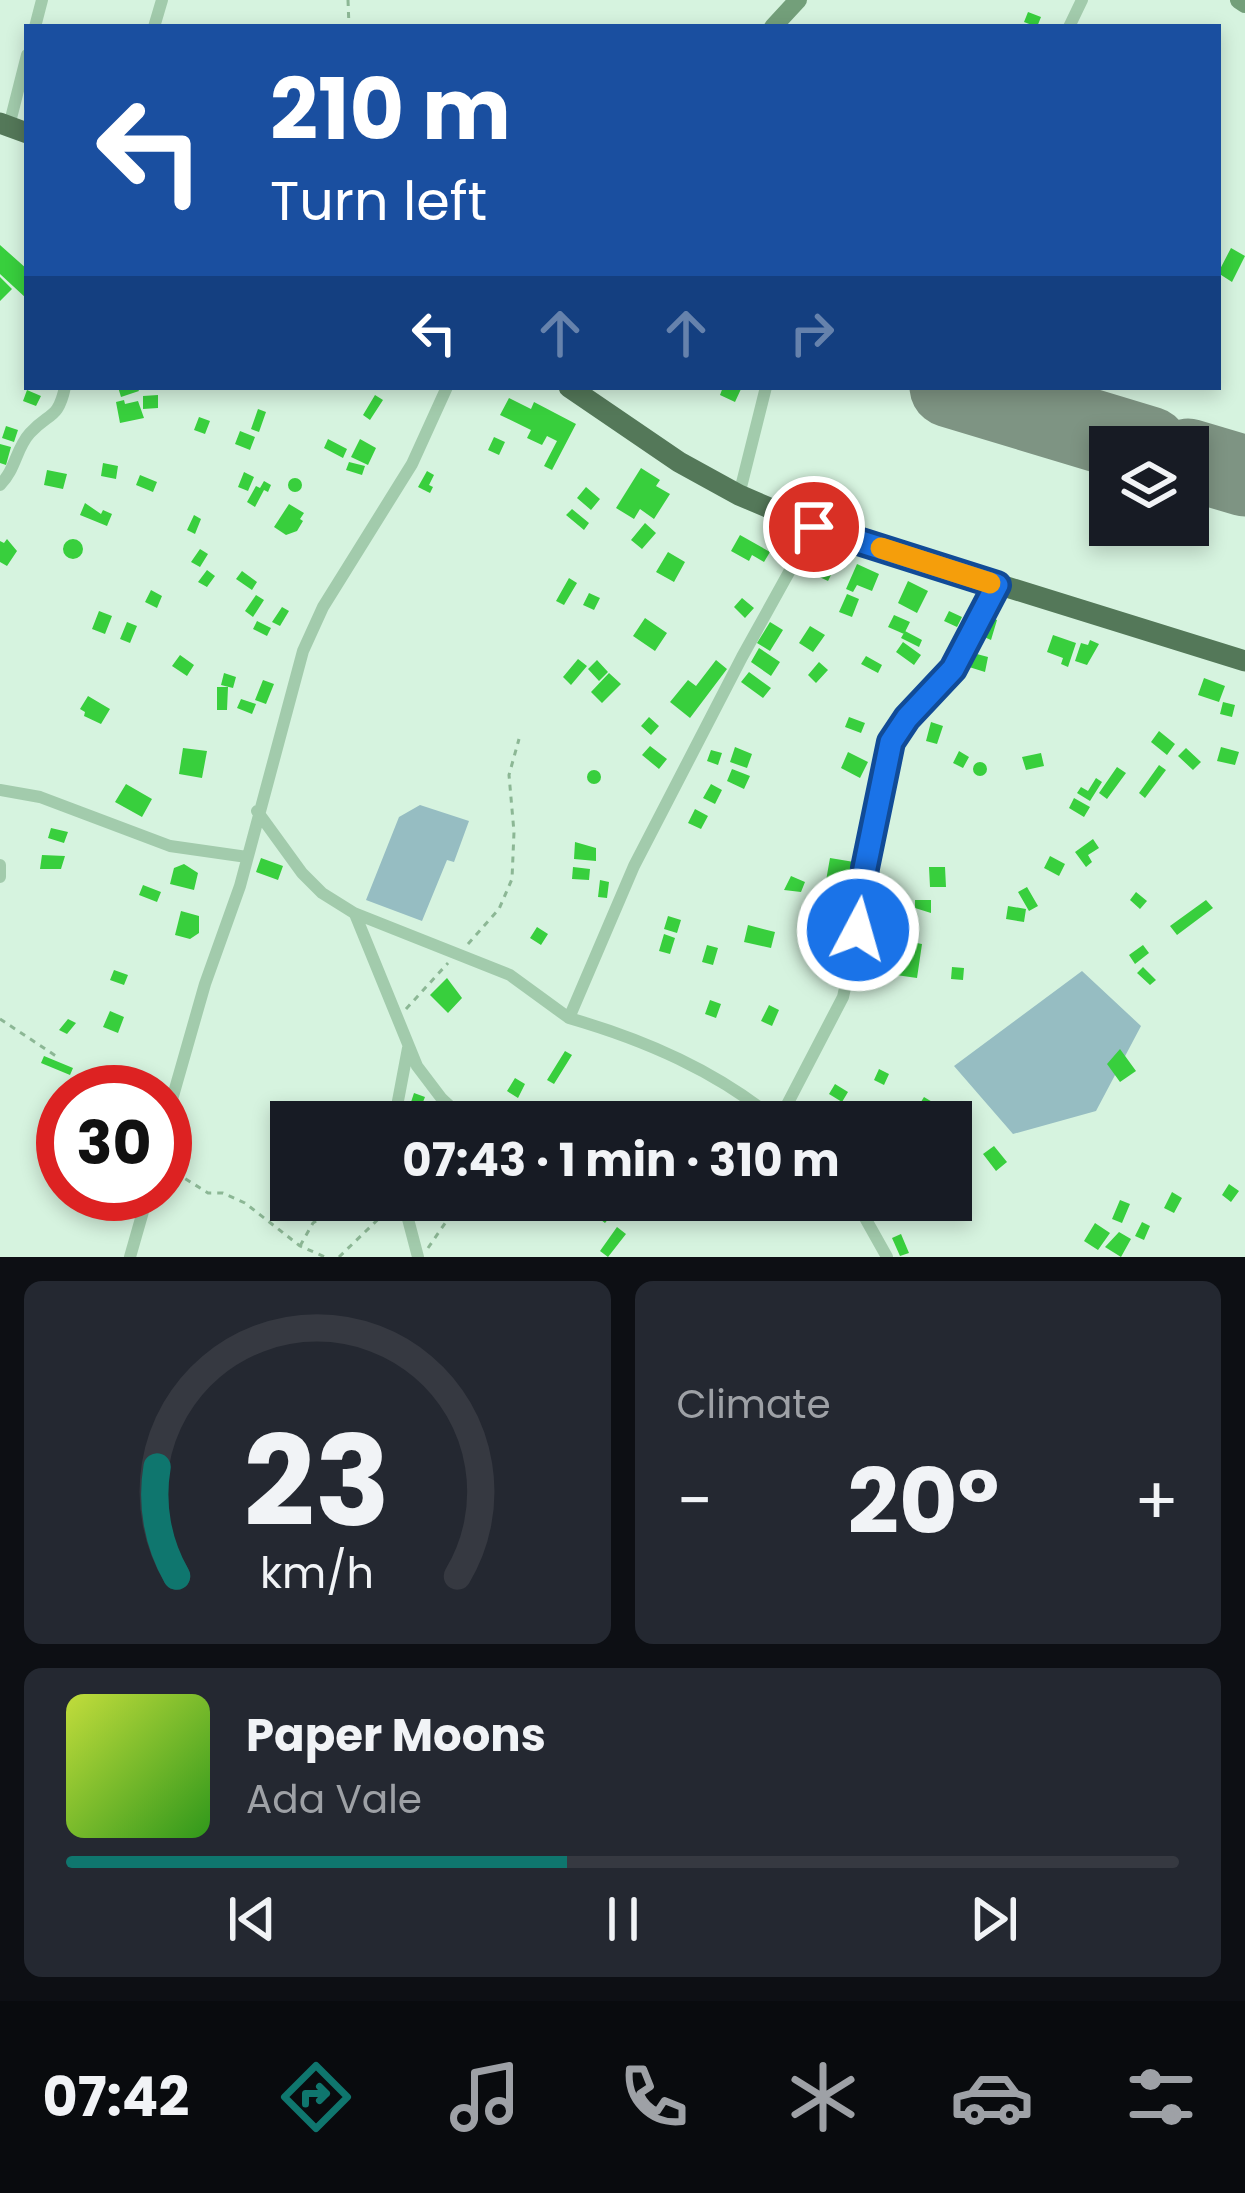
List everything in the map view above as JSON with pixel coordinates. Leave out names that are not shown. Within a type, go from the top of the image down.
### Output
[{"type":"main road","points":[[573,390],[679,462],[739,495],[814,527],[1245,661]]},
{"type":"street","points":[[776,24],[798,0]]},
{"type":"street","points":[[12,128],[24,70]]},
{"type":"street","points":[[0,484],[10,475],[30,432],[58,411],[64,390]]},
{"type":"street","points":[[182,1065],[313,627],[412,464],[446,390]]},
{"type":"street","points":[[739,495],[765,390]]},
{"type":"street","points":[[569,1018],[634,866],[814,527]]},
{"type":"street","points":[[789,1101],[843,997],[891,742],[953,669],[997,585]]},
{"type":"street","points":[[0,790],[40,797],[170,846],[247,857]]},
{"type":"street","points":[[257,811],[302,873],[322,893],[354,913],[510,975],[569,1018],[695,1065],[752,1101]]},
{"type":"street","points":[[0,866],[0,877]]},
{"type":"street","points":[[354,913],[408,1046],[442,1100]]},
{"type":"street","points":[[398,1101],[408,1046]]},
{"type":"street","points":[[130,1257],[140,1221]]},
{"type":"street","points":[[409,1221],[421,1257]]},
{"type":"street","points":[[867,1221],[887,1257]]},
{"type":"path","points":[[395,1017],[499,909],[512,879],[509,775],[519,740]]},
{"type":"path","points":[[0,1019],[56,1056]]},
{"type":"path","points":[[192,1182],[203,1191],[245,1203],[300,1246],[325,1257]]},
{"type":"path","points":[[300,1246],[316,1221]]},
{"type":"path","points":[[339,1257],[379,1221]]},
{"type":"path","points":[[421,1257],[446,1221]]},
{"type":"shaded area","points":[[420,805],[469,821],[454,862],[447,860],[422,921],[366,900],[399,817]]},
{"type":"shaded area","points":[[1082,971],[1141,1026],[1096,1111],[1013,1134],[954,1066]]},
{"type":"building","points":[[1028,12],[1041,17],[1038,24],[1024,22]]},
{"type":"building","points":[[0,245],[24,266],[24,296],[0,274]]},
{"type":"building","points":[[1231,248],[1245,256],[1232,282],[1221,275]]},
{"type":"building","points":[[0,277],[12,289],[0,301]]},
{"type":"building","points":[[27,390],[41,396],[36,406],[23,401]]},
{"type":"building","points":[[722,390],[741,390],[735,402],[720,395]]},
{"type":"building","points":[[158,395],[158,408],[143,409],[143,396]]},
{"type":"building","points":[[375,395],[383,400],[370,420],[363,415]]},
{"type":"building","points":[[509,398],[531,409],[534,402],[576,424],[552,470],[544,466],[557,441],[547,436],[542,445],[527,438],[531,430],[500,415]]},
{"type":"building","points":[[124,400],[125,404],[138,401],[144,418],[120,423],[116,402]]},
{"type":"building","points":[[258,409],[266,412],[259,432],[251,429]]},
{"type":"building","points":[[199,417],[210,421],[205,434],[194,430]]},
{"type":"building","points":[[6,426],[18,430],[14,442],[2,438]]},
{"type":"building","points":[[240,431],[255,437],[250,450],[235,444]]},
{"type":"building","points":[[494,437],[505,442],[499,455],[488,450]]},
{"type":"building","points":[[328,439],[347,449],[343,458],[324,448]]},
{"type":"building","points":[[360,439],[376,448],[368,465],[351,457]]},
{"type":"building","points":[[0,444],[11,447],[6,465],[0,463]]},
{"type":"building","points":[[349,462],[365,466],[362,475],[346,470]]},
{"type":"building","points":[[103,463],[118,466],[116,479],[101,476]]},
{"type":"building","points":[[641,468],[660,480],[656,486],[670,494],[654,519],[640,509],[634,519],[616,508]]},
{"type":"building","points":[[47,470],[67,474],[63,489],[44,485]]},
{"type":"building","points":[[427,471],[434,475],[430,493],[418,487]]},
{"type":"building","points":[[244,472],[254,477],[248,491],[238,487]]},
{"type":"building","points":[[140,475],[157,482],[153,492],[136,485]]},
{"type":"building","points":[[295,478],[302,485],[295,492],[288,485]]},
{"type":"building","points":[[264,481],[271,485],[255,507],[247,502]]},
{"type":"building","points":[[586,487],[600,499],[591,510],[577,498]]},
{"type":"building","points":[[85,503],[101,514],[103,510],[112,514],[107,526],[80,515]]},
{"type":"building","points":[[289,504],[304,513],[297,531],[286,535],[274,527]]},
{"type":"building","points":[[572,509],[589,523],[584,530],[566,515]]},
{"type":"building","points":[[194,515],[201,519],[195,534],[187,530]]},
{"type":"building","points":[[645,523],[656,533],[642,549],[631,540]]},
{"type":"building","points":[[740,535],[770,552],[764,562],[752,555],[749,561],[731,551]]},
{"type":"building","points":[[7,539],[17,551],[7,566],[0,562],[0,541]]},
{"type":"building","points":[[73,539],[83,549],[73,559],[63,549]]},
{"type":"building","points":[[200,549],[208,554],[200,567],[191,562]]},
{"type":"building","points":[[668,552],[685,562],[674,582],[656,572]]},
{"type":"building","points":[[820,560],[835,567],[828,581],[813,574]]},
{"type":"building","points":[[857,564],[879,574],[872,591],[857,585],[853,592],[846,589]]},
{"type":"building","points":[[207,570],[215,576],[207,587],[198,582]]},
{"type":"building","points":[[242,571],[257,582],[252,590],[236,579]]},
{"type":"building","points":[[569,578],[577,583],[564,605],[556,601]]},
{"type":"building","points":[[908,581],[928,591],[917,613],[898,603]]},
{"type":"building","points":[[151,590],[162,596],[157,608],[145,602]]},
{"type":"building","points":[[589,593],[600,598],[594,610],[583,605]]},
{"type":"building","points":[[847,594],[859,599],[852,617],[839,612]]},
{"type":"building","points":[[256,595],[264,600],[253,617],[245,611]]},
{"type":"building","points":[[742,598],[754,608],[745,618],[734,607]]},
{"type":"building","points":[[282,607],[289,611],[280,626],[272,622]]},
{"type":"building","points":[[99,611],[112,616],[105,634],[92,629]]},
{"type":"building","points":[[949,611],[962,617],[957,627],[944,621]]},
{"type":"building","points":[[984,614],[997,620],[991,640],[975,633]]},
{"type":"building","points":[[894,615],[910,622],[904,634],[888,627]]},
{"type":"building","points":[[645,618],[667,633],[655,651],[633,636]]},
{"type":"building","points":[[257,621],[271,628],[267,636],[253,629]]},
{"type":"building","points":[[127,622],[137,626],[130,643],[120,639]]},
{"type":"building","points":[[770,622],[783,630],[770,651],[757,643]]},
{"type":"building","points":[[810,626],[825,635],[813,652],[799,643]]},
{"type":"building","points":[[905,631],[922,640],[919,647],[901,638]]},
{"type":"building","points":[[1053,635],[1076,643],[1068,667],[1061,664],[1063,658],[1047,652]]},
{"type":"building","points":[[1090,640],[1099,644],[1087,665],[1075,661],[1081,643],[1088,645]]},
{"type":"building","points":[[903,642],[921,655],[914,665],[896,652]]},
{"type":"building","points":[[759,648],[780,662],[771,676],[751,662]]},
{"type":"building","points":[[973,653],[988,657],[985,672],[969,667]]},
{"type":"building","points":[[180,655],[194,665],[187,676],[172,666]]},
{"type":"building","points":[[866,656],[882,665],[878,673],[861,664]]},
{"type":"building","points":[[578,659],[587,666],[571,685],[563,677]]},
{"type":"building","points":[[597,660],[608,672],[599,681],[588,669]]},
{"type":"building","points":[[716,660],[727,669],[690,718],[670,702],[688,680],[696,686]]},
{"type":"building","points":[[819,662],[828,670],[816,683],[808,675]]},
{"type":"building","points":[[749,672],[771,688],[763,698],[741,682]]},
{"type":"building","points":[[224,673],[236,677],[233,688],[221,685]]},
{"type":"building","points":[[609,673],[621,684],[602,703],[591,692]]},
{"type":"building","points":[[1204,678],[1225,686],[1219,702],[1198,695]]},
{"type":"building","points":[[263,680],[274,684],[266,704],[255,700]]},
{"type":"building","points":[[217,687],[228,687],[227,710],[217,710]]},
{"type":"building","points":[[88,696],[110,709],[101,724],[80,709]]},
{"type":"building","points":[[241,699],[256,704],[252,714],[237,708]]},
{"type":"building","points":[[1223,702],[1235,705],[1232,717],[1220,714]]},
{"type":"building","points":[[649,717],[659,726],[651,735],[641,726]]},
{"type":"building","points":[[849,717],[865,723],[861,733],[845,727]]},
{"type":"building","points":[[931,722],[943,726],[937,744],[926,741]]},
{"type":"building","points":[[1159,731],[1175,744],[1167,755],[1151,742]]},
{"type":"building","points":[[650,746],[667,759],[659,769],[642,755]]},
{"type":"building","points":[[735,747],[752,754],[747,768],[730,762]]},
{"type":"building","points":[[1221,747],[1239,752],[1235,765],[1217,761]]},
{"type":"building","points":[[183,748],[207,751],[202,778],[179,774]]},
{"type":"building","points":[[1186,748],[1201,762],[1193,770],[1178,756]]},
{"type":"building","points":[[711,750],[722,753],[718,765],[707,761]]},
{"type":"building","points":[[959,751],[969,757],[963,768],[953,763]]},
{"type":"building","points":[[848,752],[868,762],[860,778],[841,768]]},
{"type":"building","points":[[1041,753],[1044,766],[1026,770],[1022,757]]},
{"type":"building","points":[[980,762],[987,769],[980,776],[973,769]]},
{"type":"building","points":[[1159,765],[1166,770],[1145,798],[1139,793]]},
{"type":"building","points":[[1117,767],[1126,773],[1107,799],[1099,793]]},
{"type":"building","points":[[732,769],[750,776],[744,789],[727,781]]},
{"type":"building","points":[[594,770],[601,777],[594,784],[587,777]]},
{"type":"building","points":[[1096,778],[1102,782],[1090,801],[1077,793],[1081,787],[1088,791]]},
{"type":"building","points":[[126,784],[152,799],[142,817],[115,802]]},
{"type":"building","points":[[711,784],[722,790],[715,804],[703,798]]},
{"type":"building","points":[[1074,798],[1090,807],[1084,817],[1069,808]]},
{"type":"building","points":[[695,809],[708,816],[701,829],[688,823]]},
{"type":"building","points":[[51,828],[68,832],[64,843],[48,838]]},
{"type":"building","points":[[1093,839],[1099,848],[1088,855],[1092,862],[1086,867],[1075,852]]},
{"type":"building","points":[[575,842],[596,848],[596,861],[574,859]]},
{"type":"building","points":[[42,855],[65,856],[61,869],[40,869]]},
{"type":"building","points":[[1050,856],[1065,864],[1059,876],[1044,868]]},
{"type":"building","points":[[261,858],[283,866],[278,880],[256,872]]},
{"type":"building","points":[[830,858],[854,862],[848,897],[824,892]]},
{"type":"building","points":[[184,864],[198,873],[194,890],[170,884],[174,868]]},
{"type":"building","points":[[573,867],[590,869],[589,880],[572,879]]},
{"type":"building","points":[[929,867],[945,867],[946,887],[930,887]]},
{"type":"building","points":[[791,876],[805,882],[801,892],[784,890]]},
{"type":"building","points":[[600,880],[609,882],[607,898],[598,897]]},
{"type":"building","points":[[143,885],[161,892],[157,902],[139,895]]},
{"type":"building","points":[[1027,887],[1038,906],[1029,911],[1018,892]]},
{"type":"building","points":[[879,890],[890,892],[891,907],[882,905]]},
{"type":"building","points":[[1136,892],[1147,901],[1140,909],[1130,900]]},
{"type":"building","points":[[915,900],[931,900],[931,913],[915,908]]},
{"type":"building","points":[[1206,900],[1213,908],[1177,935],[1170,926]]},
{"type":"building","points":[[1008,906],[1026,909],[1024,922],[1006,919]]},
{"type":"building","points":[[829,907],[845,910],[843,919],[827,916]]},
{"type":"building","points":[[181,911],[199,916],[199,933],[190,939],[175,935]]},
{"type":"building","points":[[668,916],[681,920],[677,933],[664,929]]},
{"type":"building","points":[[748,925],[775,932],[771,948],[744,942]]},
{"type":"building","points":[[537,927],[548,934],[541,945],[530,938]]},
{"type":"building","points":[[817,928],[829,932],[825,946],[812,943]]},
{"type":"building","points":[[832,929],[850,934],[840,966],[828,962]]},
{"type":"building","points":[[664,934],[675,938],[670,954],[659,951]]},
{"type":"building","points":[[911,942],[922,944],[917,978],[889,974],[891,963],[903,965],[904,957],[909,958]]},
{"type":"building","points":[[707,945],[718,948],[713,965],[702,962]]},
{"type":"building","points":[[1143,945],[1149,953],[1135,964],[1129,955]]},
{"type":"building","points":[[952,967],[964,968],[963,980],[951,979]]},
{"type":"building","points":[[1143,967],[1156,980],[1150,985],[1137,973]]},
{"type":"building","points":[[114,970],[128,975],[124,985],[110,980]]},
{"type":"building","points":[[447,978],[462,998],[448,1013],[430,995]]},
{"type":"building","points":[[710,1000],[721,1004],[716,1018],[705,1014]]},
{"type":"building","points":[[769,1005],[779,1010],[772,1026],[761,1021]]},
{"type":"building","points":[[110,1011],[124,1017],[118,1033],[103,1027]]},
{"type":"building","points":[[68,1019],[76,1023],[67,1034],[59,1030]]},
{"type":"building","points":[[1120,1049],[1136,1071],[1120,1082],[1107,1064]]},
{"type":"building","points":[[565,1051],[572,1055],[554,1084],[547,1080]]},
{"type":"building","points":[[44,1056],[66,1065],[46,1065],[41,1063]]},
{"type":"building","points":[[879,1069],[889,1074],[884,1085],[874,1080]]},
{"type":"building","points":[[515,1078],[525,1084],[518,1098],[507,1091]]},
{"type":"building","points":[[835,1084],[848,1092],[843,1101],[829,1094]]},
{"type":"building","points":[[994,1146],[1007,1162],[996,1171],[983,1154]]},
{"type":"building","points":[[1229,1184],[1239,1191],[1231,1202],[1222,1195]]},
{"type":"building","points":[[1172,1192],[1182,1198],[1174,1213],[1164,1208]]},
{"type":"building","points":[[1120,1200],[1130,1204],[1122,1223],[1112,1219]]},
{"type":"building","points":[[1142,1222],[1150,1226],[1144,1240],[1135,1236]]},
{"type":"building","points":[[1095,1223],[1110,1233],[1098,1250],[1084,1241]]},
{"type":"building","points":[[617,1227],[626,1234],[608,1257],[600,1251]]},
{"type":"building","points":[[1119,1232],[1131,1239],[1121,1257],[1105,1247]]},
{"type":"building","points":[[901,1234],[909,1253],[900,1256],[892,1238]]},
{"type":"runway","points":[[960,390],[1089,429]]},
{"type":"runway","points":[[1209,465],[1245,476]]},
{"type":"slow traffic","points":[[881,548],[990,583]]},
{"type":"route","points":[[814,527],[997,585],[953,669],[891,742],[871,832],[858,930]]}]
